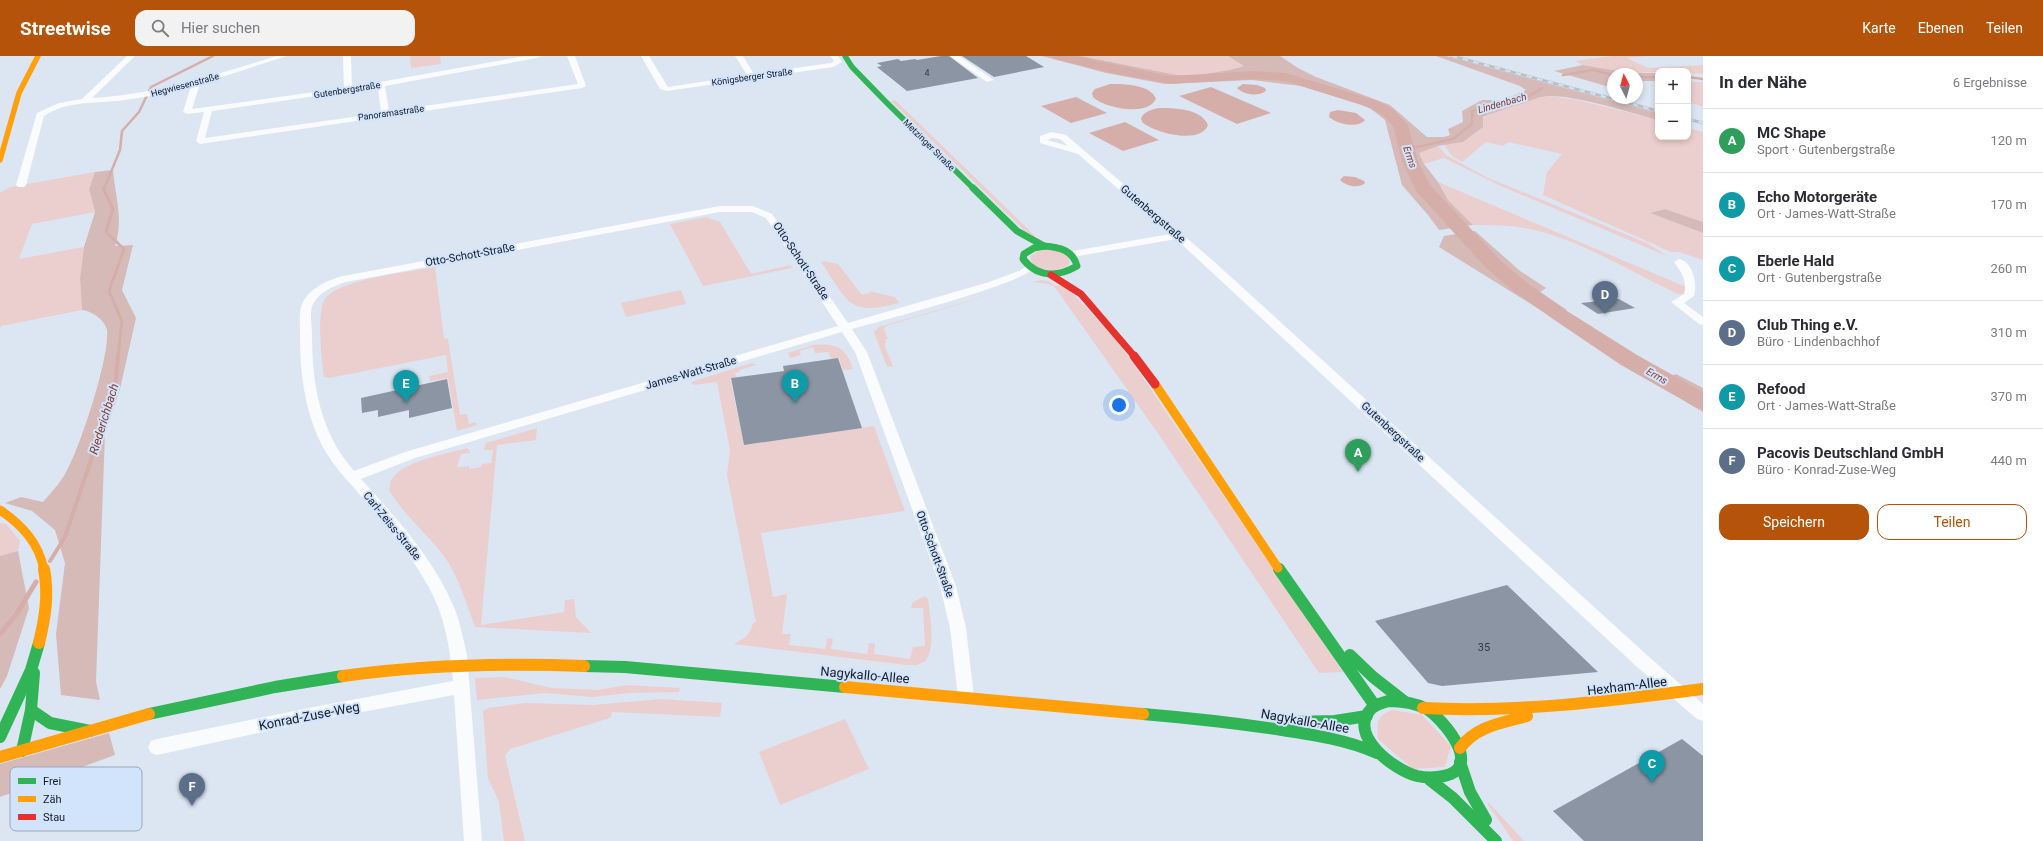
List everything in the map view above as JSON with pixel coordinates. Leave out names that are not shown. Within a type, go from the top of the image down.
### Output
[{"type":"main road","points":[[0,160],[16,101],[27,74],[38,56]]},
{"type":"main road","name":"Metzinger Straße","points":[[845,56],[852,66],[885,101],[1017,231],[1028,250]]},
{"type":"main road","name":"Metzinger Straße","points":[[1017,231],[1044,246]]},
{"type":"main road","points":[[1051,275],[1072,271],[1077,266],[1077,260],[1073,254],[1065,250],[1044,246],[1028,250],[1023,259],[1029,268],[1051,275],[1081,294],[1143,366],[1257,539],[1320,626],[1375,706]]},
{"type":"main road","points":[[1072,271],[1081,294]]},
{"type":"main road","points":[[0,510],[23,527],[36,542],[42,555],[46,571],[46,604],[34,663],[31,710],[22,751]]},
{"type":"main road","points":[[1320,626],[1368,672],[1405,702]]},
{"type":"main road","points":[[0,737],[34,663]]},
{"type":"main road","name":"Nagykallo-Allee","points":[[0,757],[152,713],[219,698],[327,678],[403,668],[500,663],[625,667],[1227,721],[1338,739],[1360,745],[1377,753]]},
{"type":"main road","name":"Hexham-Allee","points":[[1423,708],[1466,711],[1554,708],[1703,689]]},
{"type":"main road","points":[[1496,841],[1453,798],[1430,780],[1402,772],[1377,753],[1367,734],[1367,716],[1375,706],[1388,701],[1405,702],[1423,708],[1447,726],[1460,748],[1460,762],[1464,782],[1468,792],[1500,841]]},
{"type":"main road","name":"Hexham-Allee","points":[[1460,748],[1465,739],[1478,730],[1554,708]]},
{"type":"main road","points":[[31,710],[50,723],[90,731]]},
{"type":"main road","name":"Nagykallo-Allee","points":[[1227,721],[1314,722],[1367,716]]},
{"type":"main road","points":[[1430,780],[1447,777],[1458,768],[1460,762]]},
{"type":"street","points":[[84,101],[131,56]]},
{"type":"street","name":"Hegwiesenstraße","points":[[21,185],[40,115],[45,111],[61,105],[84,101],[153,94],[196,83],[282,56]]},
{"type":"street","points":[[347,56],[348,90]]},
{"type":"street","name":"Gutenbergstraße","points":[[196,83],[187,112],[348,90],[537,56]]},
{"type":"street","name":"Panoramastraße","points":[[209,109],[200,141],[582,86],[571,56]]},
{"type":"street","name":"Königsberger Straße","points":[[645,56],[663,87],[667,89],[752,77],[836,60]]},
{"type":"street","points":[[739,56],[752,77]]},
{"type":"street","points":[[954,56],[990,80]]},
{"type":"street","points":[[381,84],[386,114]]},
{"type":"street","name":"Gutenbergstraße","points":[[1080,152],[1043,141],[1043,138],[1047,135],[1063,137],[1178,236],[1677,692],[1703,714]]},
{"type":"street","name":"Otto-Schott-Straße","points":[[317,293],[343,279],[720,209],[743,208],[763,212],[775,222],[861,352],[948,586],[958,628],[966,697]]},
{"type":"street","points":[[1073,254],[1178,236]]},
{"type":"street","points":[[1679,262],[1688,273],[1692,287],[1689,296],[1676,302],[1703,322]]},
{"type":"street","name":"James-Watt-Straße","points":[[352,477],[410,455],[997,283],[1021,274],[1029,268]]},
{"type":"street","name":"Carl-Zeiss-Straße","points":[[317,293],[306,307],[305,349],[308,386],[330,447],[352,477],[414,551],[440,593],[456,632],[473,841]]},
{"type":"street","name":"Konrad-Zuse-Weg","points":[[157,747],[329,711],[461,687]]},
{"type":"shaded area","points":[[410,56],[440,56],[441,64],[411,68]]},
{"type":"shaded area","points":[[1042,56],[1081,56],[1177,75],[1199,75],[1244,66],[1228,56],[1280,56],[1298,68],[1316,77],[1390,105],[1427,137],[1444,137],[1450,135],[1448,129],[1463,122],[1462,111],[1482,100],[1500,100],[1526,90],[1520,86],[1436,56],[1446,56],[1607,99],[1607,104],[1625,104],[1655,112],[1655,119],[1589,101],[1550,96],[1537,98],[1483,117],[1483,127],[1463,142],[1438,146],[1419,153],[1424,164],[1438,182],[1448,200],[1473,225],[1439,230],[1402,185],[1385,120],[1371,109],[1357,103],[1301,86],[1252,80],[1165,84],[1106,73]]},
{"type":"shaded area","points":[[1081,56],[1228,56],[1245,65],[1229,70],[1199,75],[1177,75]]},
{"type":"shaded area","points":[[1612,56],[1647,56],[1627,58],[1648,68],[1703,65],[1703,74],[1691,73],[1691,68],[1655,68],[1655,72],[1643,73],[1643,68],[1607,69],[1583,65],[1575,61]]},
{"type":"shaded area","points":[[1583,65],[1607,69],[1607,86],[1554,71]]},
{"type":"shaded area","points":[[1643,73],[1655,73],[1655,81],[1643,81]]},
{"type":"shaded area","points":[[1691,82],[1703,82],[1703,107],[1691,103]]},
{"type":"shaded area","points":[[1110,84],[1136,86],[1148,90],[1156,99],[1151,105],[1144,108],[1125,109],[1098,101],[1093,97],[1092,93],[1095,89]]},
{"type":"shaded area","points":[[1243,84],[1257,85],[1265,88],[1266,91],[1255,95],[1247,94],[1237,88]]},
{"type":"shaded area","points":[[1211,87],[1271,113],[1237,124],[1179,96]]},
{"type":"shaded area","points":[[1550,96],[1578,100],[1655,119],[1655,140],[1691,140],[1691,129],[1703,132],[1703,222],[1665,209],[1650,213],[1703,233],[1703,260],[1679,252],[1671,252],[1543,195],[1547,172],[1562,154],[1508,142],[1503,146],[1486,142],[1462,162],[1452,156],[1444,145],[1463,142],[1483,118],[1501,109],[1518,105],[1534,98]]},
{"type":"shaded area","points":[[1076,97],[1107,113],[1071,123],[1041,106]]},
{"type":"shaded area","points":[[895,100],[1036,237],[1027,233],[891,101]]},
{"type":"shaded area","points":[[1158,108],[1172,108],[1193,112],[1204,119],[1208,125],[1204,131],[1196,135],[1187,136],[1156,130],[1142,122],[1141,118],[1146,112]]},
{"type":"shaded area","points":[[1338,110],[1356,113],[1365,120],[1361,123],[1352,125],[1337,122],[1329,117],[1330,112]]},
{"type":"shaded area","points":[[1125,122],[1159,140],[1123,151],[1089,133]]},
{"type":"shaded area","points":[[1438,146],[1446,155],[1486,177],[1647,243],[1667,256],[1503,187],[1444,158],[1424,164],[1419,153]]},
{"type":"shaded area","points":[[113,170],[119,217],[118,236],[115,246],[133,245],[122,290],[136,318],[120,389],[105,433],[96,682],[100,700],[61,695],[56,634],[65,563],[55,530],[32,511],[5,503],[21,497],[43,502],[64,476],[85,426],[99,382],[107,343],[107,330],[104,323],[90,312],[82,310],[80,278],[84,247],[95,212],[89,189],[95,172]]},
{"type":"shaded area","points":[[95,172],[89,189],[95,212],[32,224],[19,259],[84,247],[80,278],[82,310],[1,326],[0,329],[0,193],[10,187]]},
{"type":"shaded area","points":[[1344,176],[1355,177],[1364,181],[1365,183],[1359,186],[1349,185],[1340,180]]},
{"type":"shaded area","points":[[1438,182],[1686,287],[1686,294],[1678,294],[1603,256],[1565,239],[1512,226],[1473,225],[1448,200]]},
{"type":"shaded area","points":[[1665,209],[1703,222],[1703,233],[1650,213]]},
{"type":"shaded area","points":[[706,217],[720,222],[751,274],[791,265],[792,268],[703,286],[670,224]]},
{"type":"shaded area","points":[[1475,231],[1520,271],[1546,288],[1540,292],[1567,310],[1547,314],[1439,247],[1444,236]]},
{"type":"shaded area","points":[[1040,250],[1056,250],[1068,256],[1070,264],[1056,270],[1047,270],[1032,264],[1030,256]]},
{"type":"shaded area","points":[[824,261],[838,264],[862,295],[870,293],[869,291],[895,297],[899,303],[869,308],[859,306],[851,302],[837,287],[821,262]]},
{"type":"shaded area","points":[[435,267],[444,338],[448,339],[460,415],[467,414],[469,424],[475,422],[477,425],[457,431],[448,378],[430,381],[429,376],[448,372],[446,355],[329,378],[324,377],[321,348],[321,314],[322,305],[325,299],[332,292],[359,281]]},
{"type":"shaded area","points":[[1041,280],[1048,281],[1056,286],[1062,285],[1070,291],[1118,341],[1343,672],[1319,673],[1155,429],[1054,286],[1034,282]]},
{"type":"shaded area","points":[[1030,283],[886,326],[884,329],[888,339],[886,339],[885,346],[893,366],[887,367],[874,332],[879,327]]},
{"type":"shaded area","points":[[681,290],[686,304],[626,317],[621,303]]},
{"type":"shaded area","points":[[814,345],[828,345],[839,348],[847,356],[853,369],[843,370],[839,358],[831,359],[828,352],[815,353],[813,347],[799,351],[801,355],[790,358],[788,353]]},
{"type":"shaded area","points":[[751,363],[756,365],[740,370],[739,372],[735,373],[736,377],[730,378],[744,445],[874,426],[905,511],[761,533],[773,597],[787,594],[782,634],[791,634],[789,645],[825,649],[827,638],[833,639],[831,649],[867,654],[869,643],[875,644],[874,654],[910,659],[913,647],[925,646],[923,608],[911,608],[913,602],[925,596],[928,599],[932,631],[931,647],[926,661],[917,665],[907,665],[734,644],[746,636],[753,623],[756,622],[727,475],[730,450],[717,382],[694,385],[691,382]]},
{"type":"shaded area","points":[[1676,374],[1703,388],[1703,412],[1688,403],[1667,377]]},
{"type":"shaded area","points":[[537,428],[536,440],[497,445],[481,625],[564,612],[565,600],[574,599],[576,617],[591,633],[475,627],[462,590],[454,572],[444,556],[401,508],[389,490],[391,481],[396,474],[414,463],[467,448],[470,453],[461,454],[457,467],[469,466],[469,469],[481,467],[482,464],[491,463],[493,450],[484,450],[486,443]]},
{"type":"shaded area","points":[[0,523],[6,524],[20,541],[18,551],[0,556]]},
{"type":"shaded area","points":[[18,551],[29,608],[7,676],[0,689],[0,556]]},
{"type":"shaded area","points":[[505,677],[551,688],[598,690],[627,685],[680,688],[679,692],[629,693],[592,697],[545,693],[477,700],[475,678]]},
{"type":"shaded area","points":[[661,699],[722,703],[720,717],[612,712],[610,718],[510,749],[505,756],[525,841],[504,841],[499,802],[488,778],[483,711],[488,708],[525,703],[593,705]]},
{"type":"shaded area","points":[[1393,710],[1422,715],[1451,746],[1445,767],[1413,769],[1378,739],[1379,720],[1383,714]]},
{"type":"shaded area","points":[[845,719],[869,769],[780,805],[759,752]]},
{"type":"shaded area","points":[[109,733],[115,755],[82,767],[10,767],[10,793],[0,797],[0,764]]},
{"type":"shaded area","points":[[1487,803],[1489,803],[1524,841],[1513,841]]},
{"type":"building","points":[[949,56],[978,78],[907,91],[877,67],[882,66],[877,63],[898,59],[901,61],[917,60]]},
{"type":"building","points":[[962,56],[1026,56],[1044,67],[994,77]]},
{"type":"building","points":[[1619,299],[1635,308],[1598,314],[1581,303]]},
{"type":"building","points":[[838,358],[862,428],[744,445],[731,378],[784,371],[783,366]]},
{"type":"building","points":[[447,379],[452,408],[409,418],[409,410],[378,417],[378,410],[362,413],[361,398]]},
{"type":"building","points":[[1507,585],[1598,672],[1442,686],[1428,683],[1375,621]]},
{"type":"building","points":[[1682,739],[1703,756],[1703,841],[1584,841],[1553,811]]},
{"type":"waterway","name":"Riederichbach","points":[[104,189],[120,150],[122,131],[139,112],[151,87],[213,56]]},
{"type":"waterway","name":"Erms","points":[[1059,56],[1112,69],[1170,80],[1255,75],[1286,77],[1373,104],[1389,113],[1400,125],[1410,161],[1422,187],[1492,263],[1519,286],[1560,315],[1629,360],[1703,402]]},
{"type":"waterway","name":"Lindenbach","points":[[1563,75],[1594,70],[1607,73]]},
{"type":"waterway","name":"Lindenbach","points":[[1643,77],[1655,77]]},
{"type":"waterway","name":"Lindenbach","points":[[1691,77],[1703,79]]},
{"type":"waterway","name":"Lindenbach","points":[[1408,149],[1453,139],[1472,124],[1472,111],[1498,103],[1524,99],[1542,88]]},
{"type":"waterway","name":"Riederichbach","points":[[103,188],[113,209],[106,232],[124,249],[109,291],[122,321],[118,357]]},
{"type":"waterway","name":"Riederichbach","points":[[50,561],[65,537],[115,389],[118,356]]},
{"type":"waterway","name":"Riederichbach","points":[[0,634],[16,615],[36,582]]},
{"type":"railway","points":[[1452,56],[1655,110]]},
{"type":"railway","points":[[1691,120],[1703,123]]},
{"type":"traffic: fast","points":[[845,56],[852,67],[885,101],[1017,231],[1044,246]]},
{"type":"traffic: fast","points":[[1044,246],[1060,248],[1069,252],[1076,260],[1077,266],[1063,273],[1056,274],[1041,273],[1034,270],[1028,266],[1023,259],[1024,254],[1034,248],[1044,246]]},
{"type":"traffic: fast","points":[[1278,568],[1375,706]]},
{"type":"traffic: fast","points":[[0,737],[31,670],[39,643]]},
{"type":"traffic: fast","points":[[1350,655],[1373,677],[1405,702]]},
{"type":"traffic: fast","points":[[584,666],[625,667],[845,687]]},
{"type":"traffic: fast","points":[[22,751],[31,710],[34,673]]},
{"type":"traffic: fast","points":[[149,714],[275,687],[343,676]]},
{"type":"traffic: fast","points":[[1388,701],[1398,701],[1417,705],[1426,709],[1442,722],[1450,731],[1461,751],[1461,760],[1458,769],[1449,775],[1434,778],[1417,776],[1400,769],[1385,758],[1373,746],[1366,733],[1364,720],[1371,709],[1388,701]]},
{"type":"traffic: fast","points":[[31,710],[50,723],[90,731]]},
{"type":"traffic: fast","points":[[1143,714],[1271,728],[1345,742],[1377,753]]},
{"type":"traffic: fast","points":[[1288,722],[1335,721],[1367,716]]},
{"type":"traffic: fast","points":[[1460,762],[1470,792],[1486,820]]},
{"type":"traffic: fast","points":[[1430,780],[1453,798],[1496,841]]},
{"type":"traffic: slow","points":[[0,160],[19,93],[38,56]]},
{"type":"traffic: slow","points":[[1155,384],[1278,568]]},
{"type":"traffic: slow","points":[[0,510],[18,523],[30,537],[38,551],[43,565],[47,596],[46,612],[39,643]]},
{"type":"traffic: slow","points":[[343,676],[433,666],[493,664],[584,666]]},
{"type":"traffic: slow","points":[[845,687],[1143,714]]},
{"type":"traffic: slow","points":[[1423,708],[1458,710],[1529,709],[1703,689]]},
{"type":"traffic: slow","points":[[0,757],[149,714]]},
{"type":"traffic: slow","points":[[1460,748],[1466,740],[1481,730],[1499,723],[1527,716]]},
{"type":"traffic: jam","points":[[1051,275],[1081,294],[1143,366],[1155,384]]},
{"type":"place","name":"Club Thing e.V.","points":[[1605,314]]},
{"type":"place","name":"Refood","points":[[406,403]]},
{"type":"place","name":"Echo Motorgeräte","points":[[795,403]]},
{"type":"place","name":"MC Shape","points":[[1358,472]]},
{"type":"place","name":"Eberle Hald","points":[[1652,783]]},
{"type":"place","name":"Pacovis Deutschland GmbH","points":[[192,806]]}]
